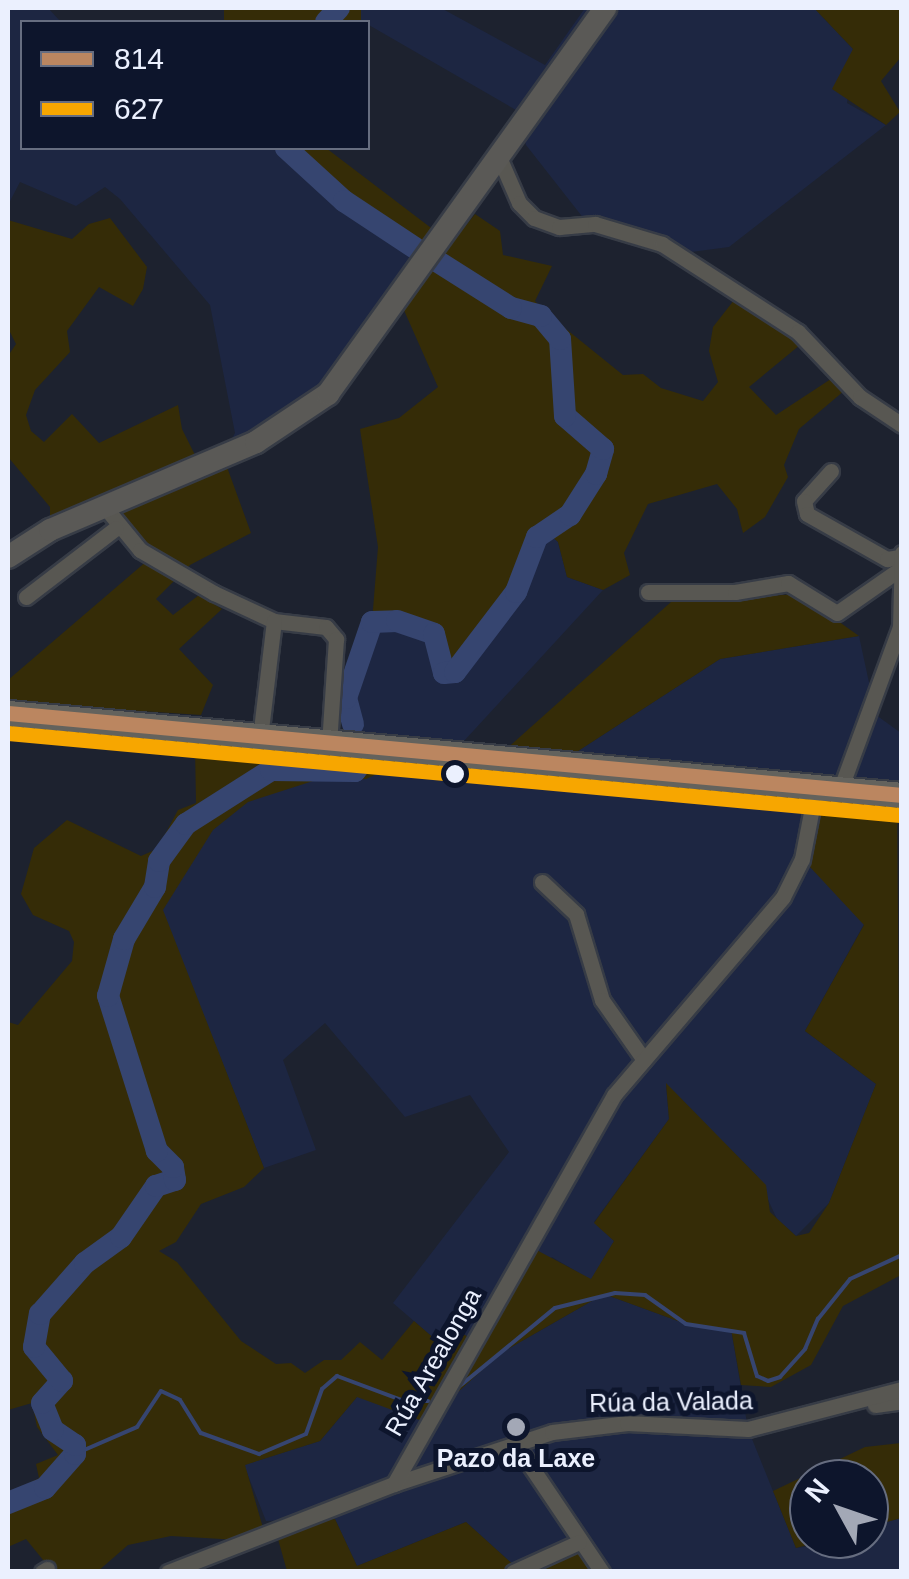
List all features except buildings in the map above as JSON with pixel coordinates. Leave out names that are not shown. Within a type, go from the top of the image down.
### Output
[{"type":"main road","points":[[8,557],[104,506],[256,442],[313,408],[346,373],[608,9]]},
{"type":"main road","points":[[8,714],[902,796]]},
{"type":"street","points":[[499,157],[519,203],[534,218],[558,227],[595,224],[662,244],[798,332],[860,397],[902,425]]},
{"type":"street","points":[[832,472],[804,501],[807,514],[886,558],[900,560]]},
{"type":"street","points":[[104,506],[116,528],[163,565],[274,621],[326,627],[336,639],[329,744]]},
{"type":"street","points":[[26,597],[116,528]]},
{"type":"street","points":[[648,592],[735,592],[788,583],[837,612],[900,560]]},
{"type":"street","name":"Rúa Arealonga","points":[[394,1484],[614,1095],[783,897],[900,627],[900,560]]},
{"type":"street","points":[[260,738],[274,621]]},
{"type":"street","points":[[542,882],[576,914],[602,1000],[644,1060]]},
{"type":"street","name":"Rúa da Valada","points":[[394,1484],[515,1443],[627,1423],[748,1428],[902,1389]]},
{"type":"street","name":"Rúa da Valada","points":[[836,1406],[902,1401]]},
{"type":"street","points":[[515,1443],[602,1572]]},
{"type":"street","points":[[168,1572],[394,1484]]},
{"type":"street","points":[[512,1572],[579,1542]]},
{"type":"shaded area","points":[[48,8],[59,20],[20,20],[20,150],[282,150],[344,208],[422,266],[347,373],[223,456],[235,433],[210,305],[120,199],[105,187],[76,206],[20,182],[8,205],[8,9]]},
{"type":"shaded area","points":[[224,8],[361,8],[361,20],[224,20]]},
{"type":"shaded area","points":[[361,8],[441,8],[545,65],[585,8],[814,8],[853,49],[847,103],[886,125],[729,247],[676,254],[588,224],[526,145],[516,110],[370,26],[370,20],[355,17]]},
{"type":"shaded area","points":[[814,8],[901,8],[901,57],[881,81],[900,112],[886,125],[832,89],[853,49]]},
{"type":"shaded area","points":[[282,150],[329,150],[443,237],[456,238],[475,214],[500,231],[503,255],[552,266],[535,301],[623,375],[643,374],[661,388],[703,401],[718,382],[709,351],[713,327],[738,295],[806,340],[749,387],[776,415],[837,375],[851,385],[799,429],[784,465],[788,477],[765,517],[743,533],[737,509],[717,484],[648,504],[624,553],[630,575],[603,590],[567,577],[558,542],[546,531],[495,623],[455,672],[444,673],[434,634],[397,621],[372,622],[378,547],[360,429],[399,418],[438,387],[399,299],[422,266],[344,208]]},
{"type":"shaded area","points":[[110,218],[147,267],[143,289],[133,306],[99,287],[67,331],[70,352],[35,390],[26,415],[31,431],[44,442],[72,414],[99,443],[178,405],[182,429],[200,465],[223,456],[251,533],[190,565],[156,599],[173,615],[199,595],[222,609],[179,649],[213,685],[201,715],[8,702],[8,680],[155,554],[121,523],[113,503],[50,530],[50,507],[8,457],[8,356],[16,344],[8,328],[8,220],[72,239],[89,224]]},
{"type":"shaded area","points":[[546,530],[558,542],[567,577],[603,590],[452,754],[555,766],[720,659],[859,636],[876,715],[901,733],[901,792],[824,784],[864,924],[805,1031],[876,1084],[829,1203],[796,1236],[777,1219],[757,1176],[666,1085],[669,1119],[594,1222],[614,1241],[591,1280],[552,1257],[473,1341],[437,1341],[393,1303],[509,1152],[470,1095],[405,1117],[325,1023],[283,1060],[316,1150],[264,1168],[162,910],[186,824],[258,777],[354,771],[366,758],[346,698],[372,622],[397,621],[434,634],[444,673],[450,675],[516,592],[537,537]]},
{"type":"shaded area","points":[[800,594],[859,636],[720,659],[555,766],[494,760],[671,602]]},
{"type":"shaded area","points":[[195,747],[381,763],[379,773],[366,779],[313,781],[248,802],[213,830],[163,910],[264,1168],[244,1187],[201,1204],[176,1242],[159,1251],[177,1262],[241,1341],[276,1364],[291,1363],[305,1373],[324,1360],[341,1360],[360,1342],[382,1360],[414,1321],[437,1341],[457,1330],[473,1340],[529,1246],[591,1279],[614,1241],[594,1223],[669,1119],[666,1083],[766,1185],[770,1212],[796,1236],[809,1233],[829,1203],[876,1084],[805,1031],[864,925],[810,867],[824,788],[897,795],[901,1275],[843,1306],[811,1365],[771,1387],[741,1385],[731,1329],[686,1324],[604,1294],[501,1353],[425,1422],[357,1397],[320,1441],[245,1465],[263,1528],[239,1540],[171,1536],[128,1545],[97,1572],[52,1571],[26,1539],[8,1547],[8,1494],[39,1478],[36,1464],[58,1455],[37,1427],[32,1403],[8,1410],[8,1022],[18,1025],[72,961],[74,942],[69,931],[33,915],[21,894],[34,848],[67,820],[141,856],[157,849],[178,810],[196,803]]},
{"type":"shaded area","points":[[604,1294],[686,1324],[731,1329],[748,1429],[789,1531],[789,1559],[889,1559],[889,1521],[901,1518],[901,1571],[518,1569],[466,1522],[357,1566],[335,1519],[266,1521],[244,1465],[320,1441],[357,1397],[447,1397],[501,1353]]},
{"type":"shaded area","points":[[901,1443],[901,1518],[889,1521],[889,1459],[840,1459],[865,1447]]},
{"type":"shaded area","points":[[789,1483],[789,1531],[773,1491]]},
{"type":"shaded area","points":[[335,1519],[357,1566],[466,1522],[518,1569],[579,1542],[602,1571],[287,1571],[278,1539],[297,1524]]},
{"type":"waterway","points":[[328,20],[339,8]]},
{"type":"waterway","points":[[288,150],[344,201],[415,248]]},
{"type":"waterway","points":[[353,724],[346,698],[372,622],[397,621],[434,634],[444,673],[455,672],[516,592],[537,537],[570,515],[596,474],[603,449],[565,416],[560,339],[541,316],[511,308],[437,261]]},
{"type":"waterway","points":[[8,1503],[45,1488],[75,1454],[75,1445],[53,1430],[42,1403],[62,1381],[34,1347],[40,1314],[85,1263],[121,1237],[156,1186],[175,1180],[173,1167],[157,1151],[108,996],[124,939],[155,887],[159,861],[186,824],[271,770],[355,771],[366,758]]},
{"type":"waterway","points":[[455,1390],[555,1308],[615,1293],[645,1295],[686,1324],[744,1333],[757,1376],[768,1381],[780,1377],[805,1349],[818,1319],[850,1279],[902,1255]]},
{"type":"waterway","points":[[75,1454],[137,1427],[161,1391],[180,1400],[201,1433],[259,1454],[306,1434],[322,1389],[337,1376],[404,1401],[428,1401]]},
{"type":"transit line","name":"814","points":[[8,713],[902,795]]},
{"type":"transit line","name":"627","points":[[8,733],[900,815]]},
{"type":"place","name":"Pazo da Laxe","points":[[516,1427]]}]
